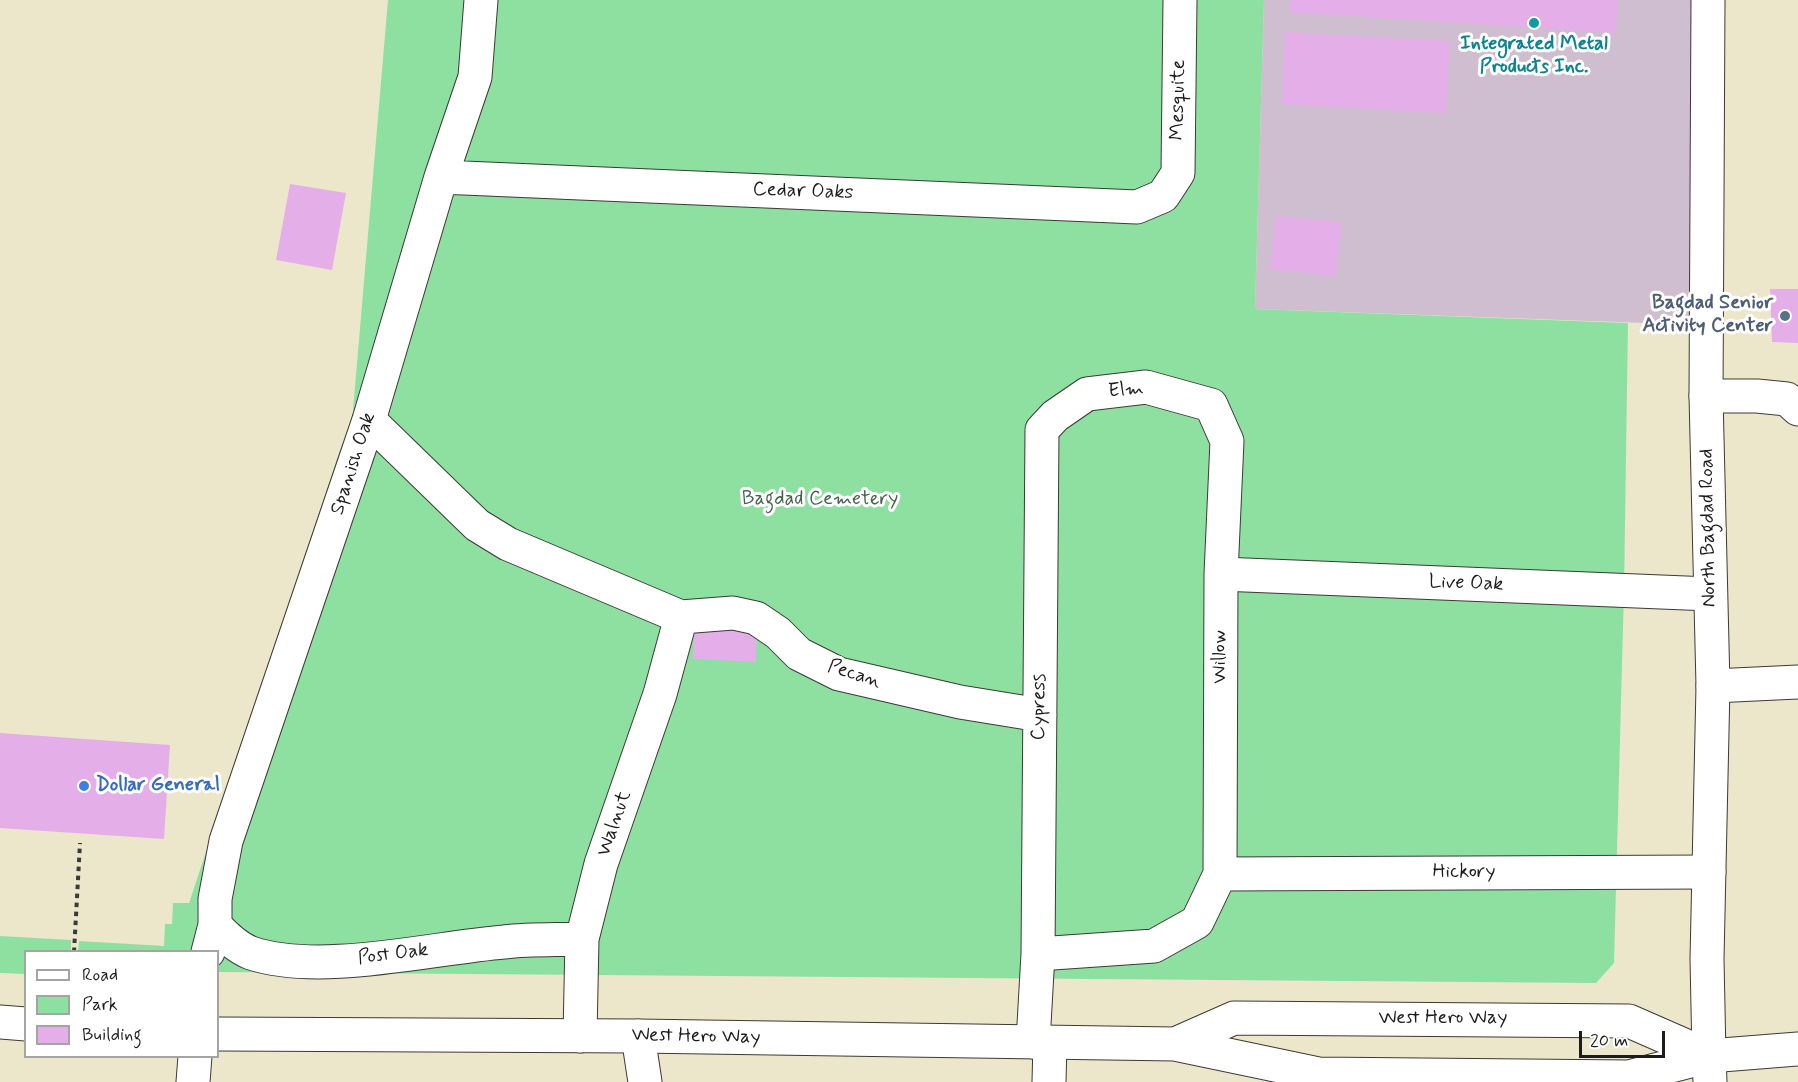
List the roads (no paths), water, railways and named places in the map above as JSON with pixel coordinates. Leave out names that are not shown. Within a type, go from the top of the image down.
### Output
[{"type":"main road","name":"Spanish Oak","points":[[211,938],[215,899],[226,841],[369,420],[441,177],[475,77],[481,0]]},
{"type":"main road","name":"Mesquite","points":[[1163,196],[1178,173],[1180,0]]},
{"type":"main road","name":"North Bagdad Road","points":[[1708,0],[1706,396],[1713,686],[1707,959],[1710,1069]]},
{"type":"main road","name":"Cedar Oaks","points":[[441,177],[1137,207],[1163,196]]},
{"type":"main road","name":"Elm","points":[[1042,460],[1042,430],[1055,416],[1087,394],[1146,387],[1211,405],[1227,441]]},
{"type":"main road","points":[[1706,396],[1757,396],[1787,399],[1798,409]]},
{"type":"main road","points":[[369,420],[477,525],[500,539],[681,617]]},
{"type":"main road","name":"Willow","points":[[1220,874],[1221,574],[1227,441]]},
{"type":"main road","name":"Cypress","points":[[1042,460],[1038,954],[1042,1043],[1048,1082]]},
{"type":"main road","name":"Live Oak","points":[[1221,574],[1710,594]]},
{"type":"main road","name":"Pecan","points":[[681,617],[733,613],[756,618],[778,633],[799,654],[839,674],[960,702],[1040,715]]},
{"type":"main road","name":"Walnut","points":[[580,1036],[582,939],[601,864],[660,694],[681,617]]},
{"type":"main road","points":[[1713,686],[1798,682]]},
{"type":"main road","name":"Hickory","points":[[1220,874],[1709,872]]},
{"type":"main road","points":[[1038,954],[1154,946],[1197,922],[1220,874]]},
{"type":"main road","name":"Post Oak","points":[[211,938],[225,936],[249,952],[291,961],[348,960],[506,942],[582,939]]},
{"type":"main road","name":"West Hero Way","points":[[1175,1044],[1234,1018],[1629,1021],[1710,1069]]},
{"type":"main road","points":[[0,1022],[24,1024]]},
{"type":"main road","name":"West Hero Way","points":[[219,1034],[638,1036],[1175,1044],[1318,1078],[1629,1077],[1710,1069],[1798,1049]]},
{"type":"main road","points":[[638,1036],[645,1082]]},
{"type":"main road","points":[[193,1082],[195,1058]]},
{"type":"place","name":"Integrated Metal Products Inc.","points":[[1534,23]]},
{"type":"place","name":"Bagdad Senior Activity Center","points":[[1785,316]]},
{"type":"place","name":"Dollar General","points":[[84,786]]},
{"type":"park label","name":"Bagdad Cemetery","points":[[820,500]]}]
